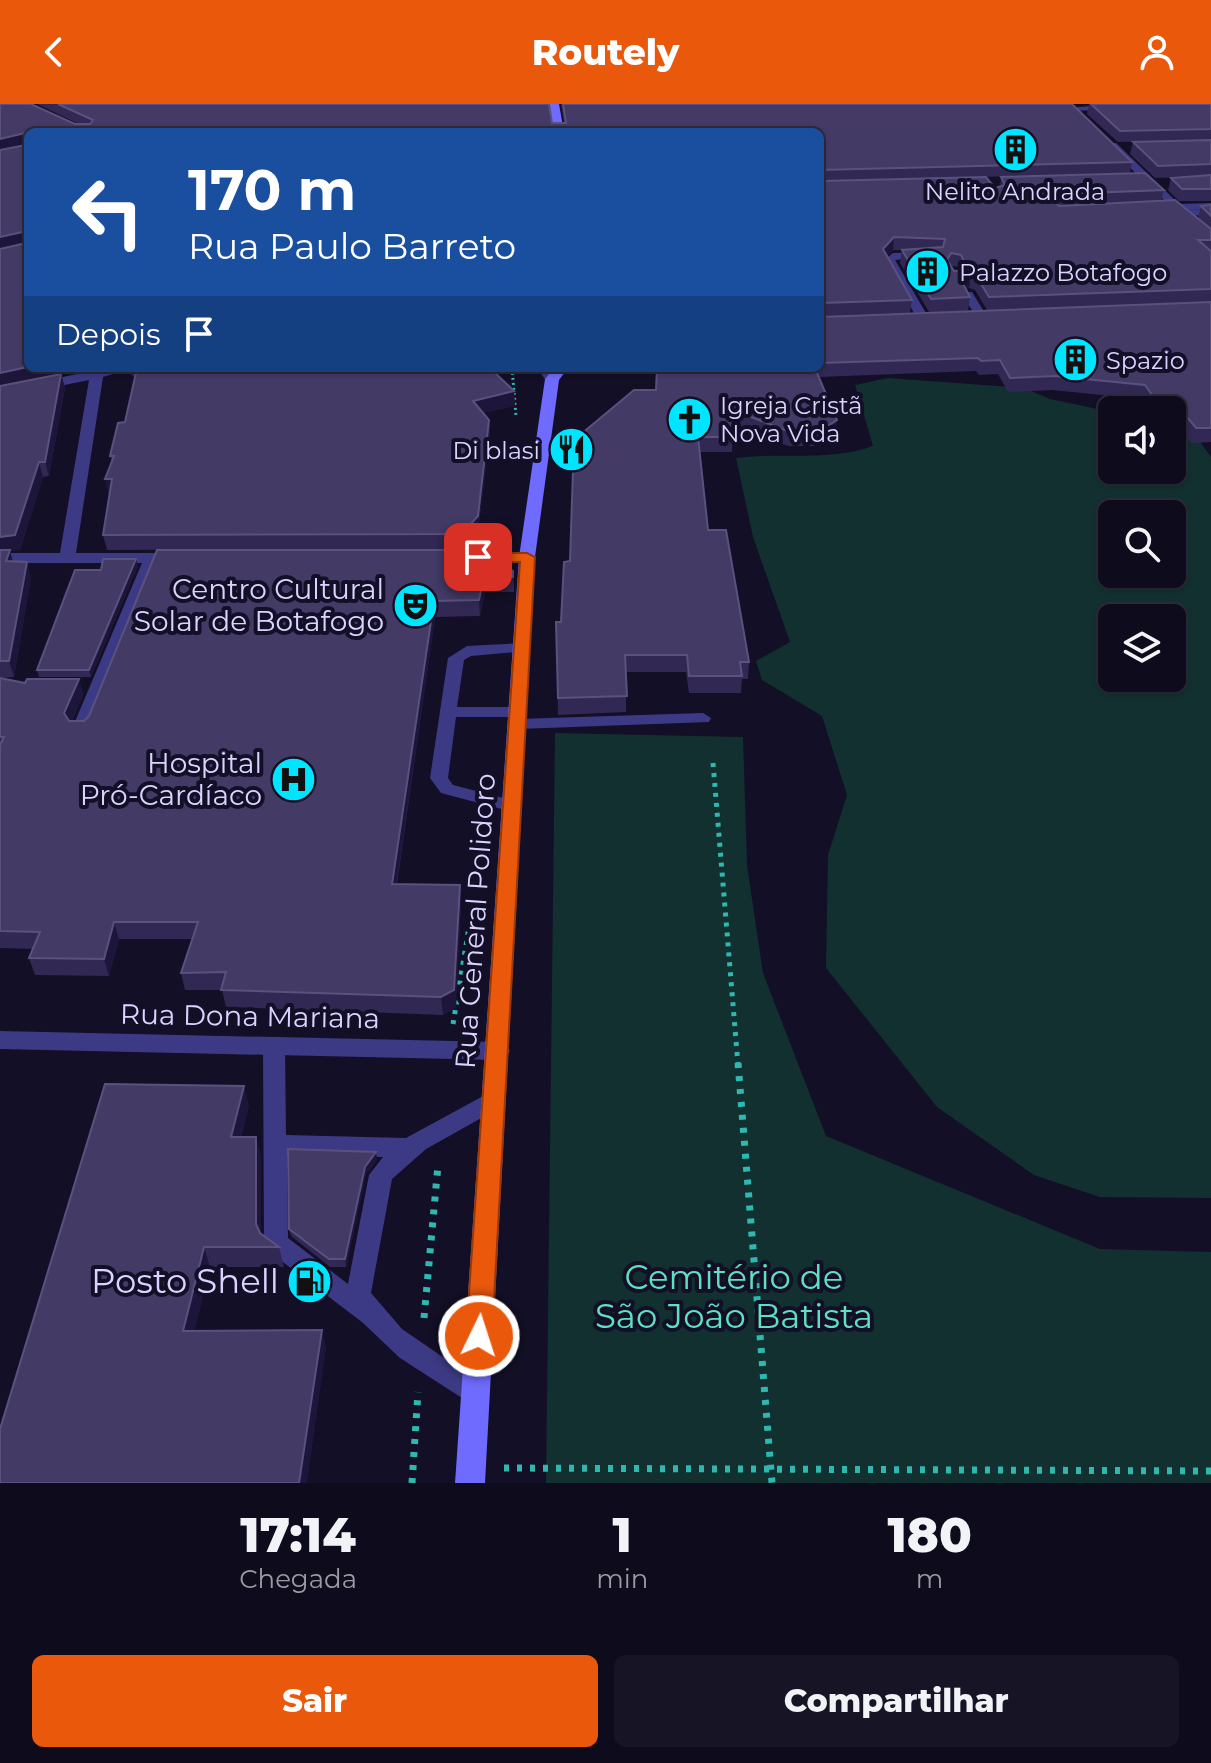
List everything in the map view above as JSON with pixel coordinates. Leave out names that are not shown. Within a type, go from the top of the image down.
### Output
[{"type":"main road","points":[[554,104],[558,128]]},
{"type":"main road","name":"Rua General Polidoro","points":[[471,1476],[527,557],[552,372]]},
{"type":"street","points":[[1070,106],[1128,106]]},
{"type":"street","points":[[1070,106],[1083,118]]},
{"type":"street","points":[[1105,138],[1209,237]]},
{"type":"street","points":[[1116,148],[1130,148]]},
{"type":"street","points":[[1133,180],[1173,183]]},
{"type":"street","points":[[1179,210],[1211,206]]},
{"type":"street","points":[[967,318],[997,317]]},
{"type":"street","points":[[917,320],[939,319]]},
{"type":"street","points":[[0,394],[111,372]]},
{"type":"street","points":[[67,558],[96,376]]},
{"type":"street","points":[[446,557],[527,557]]},
{"type":"street","points":[[0,558],[199,558]]},
{"type":"street","points":[[81,731],[152,558]]},
{"type":"street","points":[[72,686],[100,686]]},
{"type":"street","name":"Rua Dona Mariana","points":[[0,1040],[498,1051]]},
{"type":"lane","points":[[1153,208],[1211,212]]},
{"type":"lane","points":[[917,320],[889,260],[893,256],[937,255]]},
{"type":"lane","points":[[968,294],[982,318]]},
{"type":"lane","points":[[513,806],[447,789],[441,784],[448,712],[459,653],[522,648]]},
{"type":"lane","points":[[448,712],[518,718],[703,718]]},
{"type":"lane","points":[[274,1046],[276,1243],[381,1328],[476,1395]]},
{"type":"lane","points":[[365,1312],[358,1294],[381,1175],[392,1160],[493,1101]]},
{"type":"lane","points":[[276,1144],[411,1148]]},
{"type":"path","points":[[512,372],[517,424]]},
{"type":"path","points":[[713,763],[772,1483]]},
{"type":"path","points":[[449,1051],[472,904]]},
{"type":"path","points":[[412,1483],[441,1131]]},
{"type":"path","points":[[471,1476],[535,1466],[1211,1471]]},
{"type":"green space","points":[[888,378],[1024,388],[1050,399],[1098,409],[1098,484],[1186,484],[1186,430],[1193,432],[1211,457],[1211,1198],[1100,1197],[1034,1175],[937,1107],[826,968],[828,855],[847,795],[822,716],[762,680],[756,661],[790,642],[753,537],[736,458],[839,454],[873,446],[855,385]]},
{"type":"green space","name":"Cemitério de São João Batista","points":[[555,733],[743,737],[747,865],[763,973],[826,1136],[1100,1249],[1211,1252],[1211,1483],[546,1483]]},
{"type":"building","points":[[0,104],[31,104],[75,124],[90,124],[93,120],[58,104],[549,104],[552,123],[566,123],[563,104],[1072,104],[1132,162],[824,170],[824,128],[24,128],[24,133],[0,139]]},
{"type":"building","points":[[1091,104],[1211,104],[1211,129],[1120,131]]},
{"type":"building","points":[[1211,140],[1211,164],[1158,166],[1133,142]]},
{"type":"building","points":[[24,145],[24,232],[0,237],[0,150]]},
{"type":"building","points":[[1145,173],[1164,190],[1060,194],[1052,201],[1060,206],[1175,200],[1211,229],[1211,240],[1198,240],[1211,251],[1211,289],[989,297],[977,277],[971,275],[961,280],[970,297],[931,299],[902,250],[943,247],[945,239],[894,237],[883,249],[912,300],[824,303],[824,181],[986,177],[995,188],[1005,185],[1001,177]],"holes":[[[951,253],[961,255],[968,270],[954,271],[947,260]]]},
{"type":"building","points":[[1211,175],[1211,189],[1182,189],[1171,178]]},
{"type":"building","points":[[1211,205],[1211,216],[1201,206]]},
{"type":"building","points":[[24,243],[24,368],[0,373],[0,249]]},
{"type":"building","points":[[1211,302],[1211,428],[1196,428],[1186,416],[1186,396],[1153,396],[1145,385],[1055,376],[1010,378],[1000,360],[824,363],[824,317]]},
{"type":"building","points":[[136,372],[494,372],[514,391],[473,401],[489,420],[478,516],[462,534],[103,535],[112,479],[105,479],[114,456],[110,456],[118,423],[125,422]]},
{"type":"building","points":[[657,372],[817,372],[837,420],[820,431],[790,432],[730,409],[733,437],[698,437],[708,530],[726,530],[749,662],[740,662],[742,676],[689,676],[687,655],[625,655],[627,696],[558,698],[556,622],[561,622],[564,562],[570,561],[574,440],[634,390],[656,390]]},
{"type":"building","points":[[61,374],[45,462],[39,462],[15,535],[0,537],[0,386]]},
{"type":"building","points":[[0,550],[10,550],[6,561],[27,562],[9,661],[0,661]]},
{"type":"building","points":[[157,550],[483,550],[513,571],[513,577],[484,577],[479,600],[434,601],[392,884],[460,885],[454,990],[441,997],[221,990],[226,972],[181,973],[198,922],[114,922],[104,959],[29,958],[40,932],[0,931],[0,745],[4,737],[0,737],[0,678],[25,683],[27,679],[79,679],[64,713],[69,721],[84,721],[89,716]]},
{"type":"building","points":[[103,559],[136,559],[89,670],[37,670],[75,570],[101,570]]},
{"type":"building","points":[[105,1084],[244,1086],[231,1137],[256,1137],[256,1224],[260,1233],[279,1247],[204,1247],[183,1331],[322,1330],[299,1483],[0,1483],[0,1429]]},
{"type":"building","points":[[288,1149],[376,1152],[365,1167],[345,1259],[329,1259],[289,1229]]},
{"type":"place","name":"Nelito Andrada","points":[[1015,149]]},
{"type":"place","name":"Palazzo Botafogo","points":[[928,272]]},
{"type":"place","name":"Spazio","points":[[1075,360]]},
{"type":"place","name":"Igreja Cristã Nova Vida","points":[[689,419]]},
{"type":"place","name":"Di blasi","points":[[571,450]]},
{"type":"place","name":"Centro Cultural Solar de Botafogo","points":[[415,605]]},
{"type":"place","name":"Hospital Pró-Cardíaco","points":[[293,779]]},
{"type":"place","name":"Posto Shell","points":[[310,1281]]},
{"type":"route","points":[[478,557],[527,557],[479,1336]]}]
